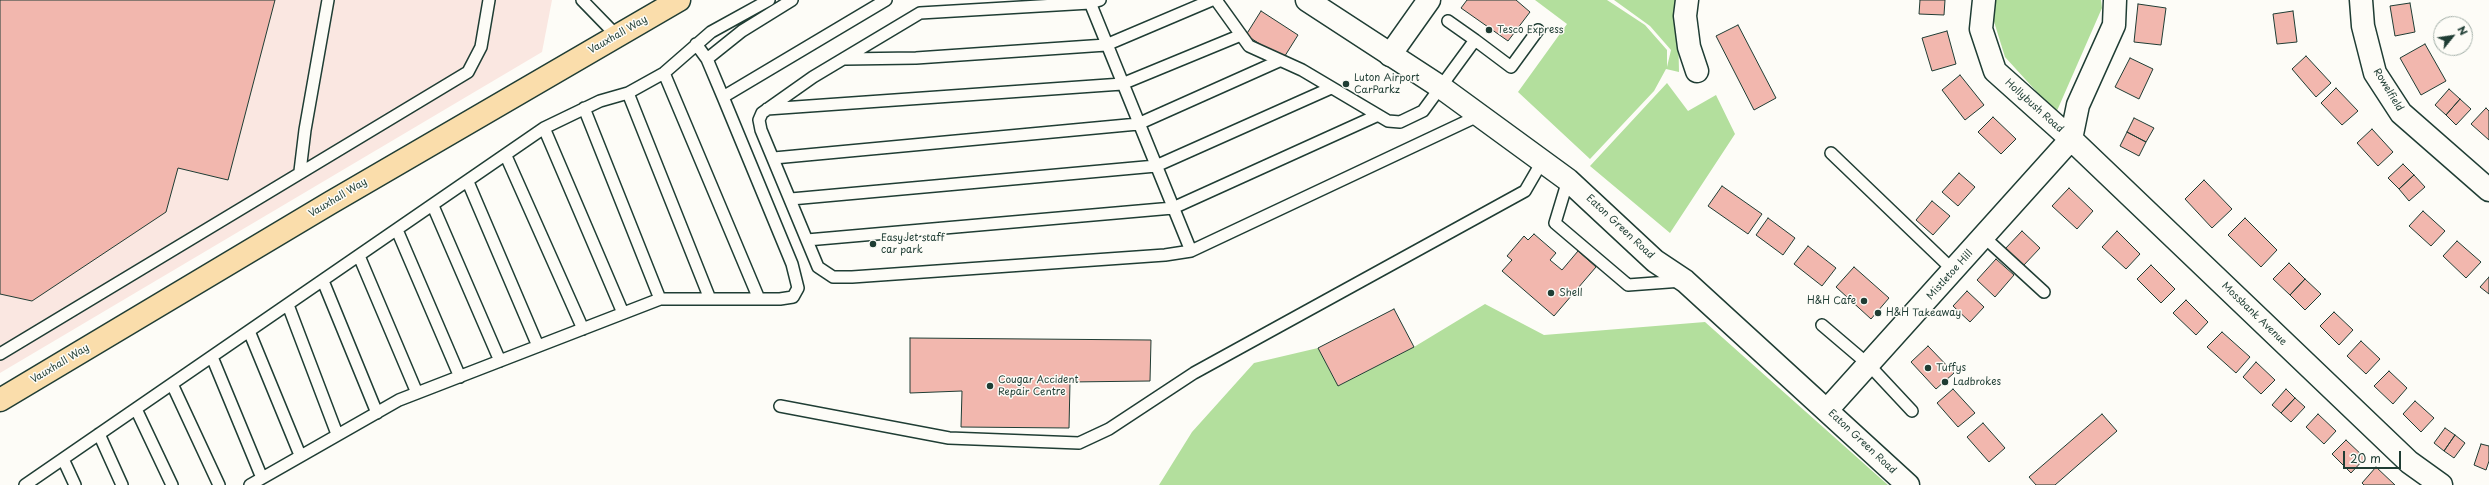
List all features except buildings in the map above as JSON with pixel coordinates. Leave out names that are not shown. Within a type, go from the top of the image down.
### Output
[{"type":"main road","name":"Vauxhall Way","points":[[0,400],[679,0]]},
{"type":"street","name":"Eaton Green Road","points":[[1307,0],[1442,88],[1543,160],[1568,180],[1656,261],[1684,281],[1908,485]]},
{"type":"street","points":[[1390,55],[1429,0]]},
{"type":"street","points":[[1687,0],[1685,16],[1689,47],[1697,71]]},
{"type":"street","name":"Hollybush Road","points":[[1984,0],[1981,30],[1995,71],[2071,139]]},
{"type":"street","name":"Hollybush Road","points":[[2071,139],[2078,105],[2114,25],[2115,0]]},
{"type":"street","name":"Rowelfield","points":[[2361,0],[2363,26],[2375,72],[2401,113],[2489,190]]},
{"type":"street","name":"Mistletoe Hill","points":[[1827,410],[1984,238],[2071,139]]},
{"type":"street","name":"Mossbank Avenue","points":[[2071,139],[2409,462],[2441,485]]},
{"type":"lane","points":[[300,171],[305,130],[328,0]]},
{"type":"lane","points":[[0,354],[300,171],[468,72],[481,47],[489,0]]},
{"type":"lane","points":[[582,0],[617,36]]},
{"type":"lane","points":[[27,484],[506,156],[544,128],[584,108],[628,93],[664,73],[696,44],[769,0]]},
{"type":"lane","points":[[706,59],[742,31],[792,0]]},
{"type":"lane","points":[[723,97],[886,0]]},
{"type":"lane","points":[[844,59],[916,58],[1106,45],[1212,0]]},
{"type":"lane","points":[[1216,0],[1249,46],[1279,61],[1302,70],[1376,116],[1388,121],[1400,122],[1423,112],[1476,40]]},
{"type":"lane","points":[[1190,251],[1106,45],[1093,1],[920,14],[813,77],[767,109],[759,120],[761,130],[774,158],[818,267],[833,277],[1165,255],[1190,251],[1480,115]]},
{"type":"lane","points":[[1448,21],[1511,67],[1538,30]]},
{"type":"lane","points":[[767,109],[1122,84],[1241,35]]},
{"type":"lane","points":[[250,485],[337,434],[417,393],[660,299],[780,299],[793,297],[798,288],[792,264],[723,97],[706,59],[696,44]]},
{"type":"lane","points":[[774,158],[1138,124],[1279,61]]},
{"type":"lane","points":[[664,73],[759,299]]},
{"type":"lane","points":[[791,199],[1156,166],[1331,88]]},
{"type":"lane","points":[[628,93],[710,299]]},
{"type":"lane","points":[[584,108],[660,299]]},
{"type":"lane","points":[[807,240],[1173,208],[1376,116]]},
{"type":"lane","points":[[544,128],[623,313]]},
{"type":"lane","points":[[1831,153],[1954,271]]},
{"type":"lane","points":[[506,156],[583,329]]},
{"type":"lane","points":[[780,406],[949,438],[1078,443],[1109,430],[1194,373],[1525,191],[1543,160]]},
{"type":"lane","points":[[1568,180],[1555,222],[1628,285],[1684,281]]},
{"type":"lane","points":[[468,182],[538,346]]},
{"type":"lane","points":[[433,206],[500,361]]},
{"type":"lane","points":[[397,230],[460,377]]},
{"type":"lane","points":[[1984,238],[2044,292]]},
{"type":"lane","points":[[359,256],[417,393]]},
{"type":"lane","points":[[323,281],[377,413]]},
{"type":"lane","points":[[288,305],[337,434]]},
{"type":"lane","points":[[1822,324],[1869,365],[1912,411]]},
{"type":"lane","points":[[249,331],[300,456]]},
{"type":"lane","points":[[212,357],[262,478]]},
{"type":"lane","points":[[172,384],[219,485]]},
{"type":"lane","points":[[136,409],[172,485]]},
{"type":"lane","points":[[99,434],[122,485]]},
{"type":"lane","points":[[63,459],[74,485]]},
{"type":"shaded area","points":[[0,0],[552,0],[542,52],[0,373]]},
{"type":"green space","points":[[1535,0],[1607,0],[1645,25],[1667,50],[1667,67],[1671,50],[1650,26],[1614,0],[1683,0],[1678,26],[1679,72],[1666,69],[1654,91],[1590,159],[1518,92],[1567,24]]},
{"type":"green space","points":[[1994,0],[2101,0],[2102,8],[2056,113],[2005,57],[1991,12]]},
{"type":"green space","points":[[1667,83],[1688,111],[1716,95],[1735,134],[1670,233],[1590,166]]},
{"type":"green space","points":[[1485,304],[1544,335],[1705,322],[1888,485],[1159,485],[1192,432],[1254,363],[1318,348],[1338,386],[1414,347]]},
{"type":"place","name":"Tesco Express","points":[[1489,30]]},
{"type":"place","name":"Luton Airport CarParkz","points":[[1346,84]]},
{"type":"place","name":"EasyJet staff car park","points":[[873,244]]},
{"type":"place","name":"Shell","points":[[1551,293]]},
{"type":"place","name":"H&H Cafe","points":[[1864,301]]},
{"type":"place","name":"H&H Takeaway","points":[[1878,313]]},
{"type":"place","name":"Tuffys","points":[[1928,368]]},
{"type":"place","name":"Ladbrokes","points":[[1945,382]]},
{"type":"place","name":"Cougar Accident Repair Centre","points":[[990,386]]}]
